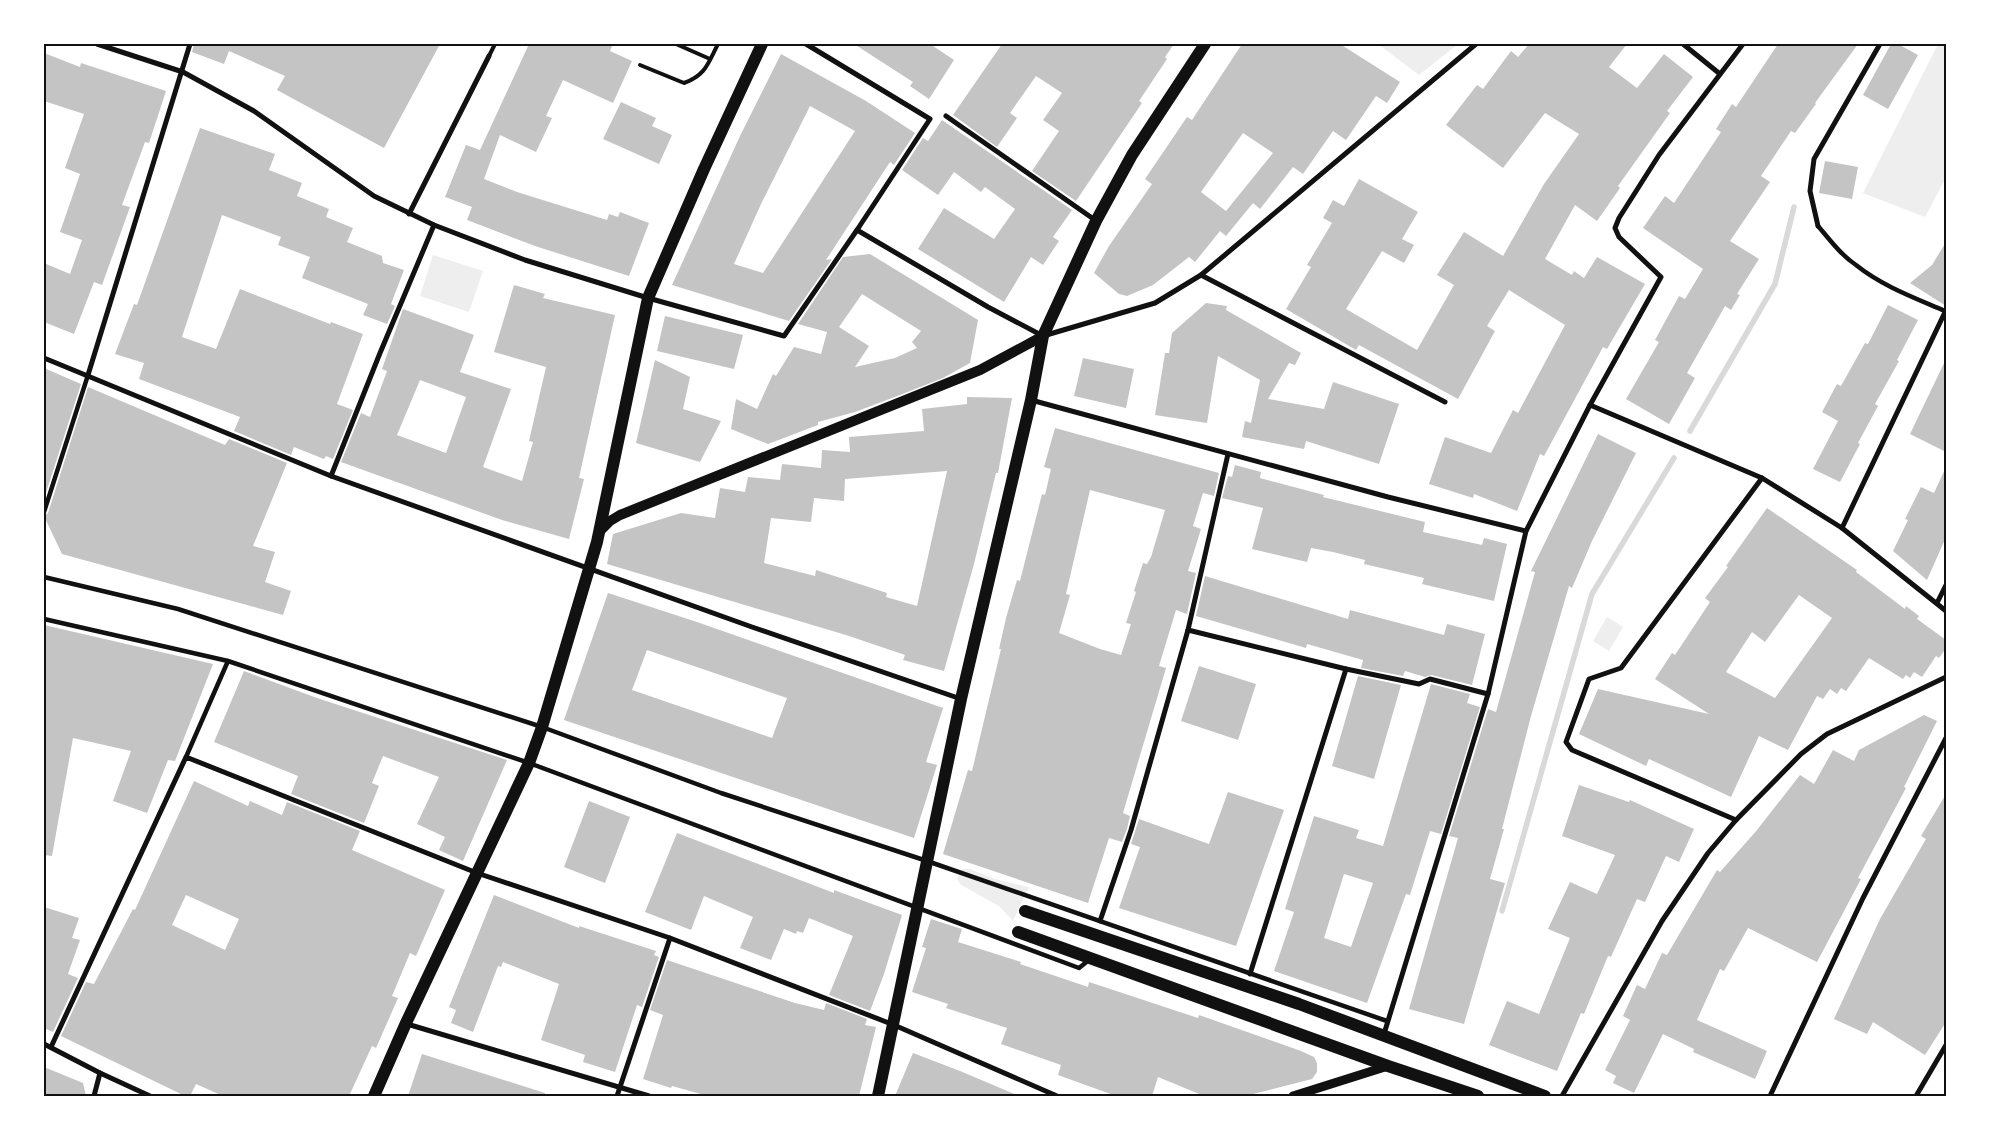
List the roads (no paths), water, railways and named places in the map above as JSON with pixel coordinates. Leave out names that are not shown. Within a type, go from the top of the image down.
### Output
[{"type":"main road","points":[[374,1096],[406,1023],[529,763],[542,727],[590,568],[648,298],[704,169],[762,44]]},
{"type":"main road","points":[[878,1096],[961,699],[1031,400],[1043,336],[1096,221],[1132,155],[1205,44]]},
{"type":"main road","points":[[599,532],[610,521],[620,515],[980,370],[1043,336]]},
{"type":"main road","points":[[1025,911],[1224,977],[1384,1034],[1545,1096]]},
{"type":"main road","points":[[1018,932],[1476,1096]]},
{"type":"street","points":[[97,44],[183,72],[254,111],[374,196],[434,225],[525,260],[648,298],[784,336],[930,119],[806,44]]},
{"type":"street","points":[[44,512],[183,72],[190,44]]},
{"type":"street","points":[[857,230],[988,307],[1043,336],[1155,303],[1201,275],[1476,44]]},
{"type":"street","points":[[1683,44],[1720,74]]},
{"type":"street","points":[[1384,1034],[1488,694],[1526,532],[1590,405],[1660,277],[1619,237],[1614,228],[1659,155],[1743,44]]},
{"type":"street","points":[[1842,528],[1946,311],[1889,286],[1856,266],[1818,226],[1810,191],[1814,160],[1880,44]]},
{"type":"street","points":[[410,214],[489,56]]},
{"type":"street","points":[[946,116],[1096,221]]},
{"type":"street","points":[[331,476],[434,225]]},
{"type":"street","points":[[1201,275],[1445,402]]},
{"type":"street","points":[[44,358],[331,476],[752,627],[961,699]]},
{"type":"street","points":[[1031,400],[1526,532]]},
{"type":"street","points":[[1590,405],[1762,478],[1842,528],[1946,611]]},
{"type":"street","points":[[1100,921],[1131,830],[1188,630],[1228,454]]},
{"type":"street","points":[[1736,820],[1572,750],[1566,742],[1589,679],[1621,668],[1762,478]]},
{"type":"street","points":[[44,577],[178,609],[328,656],[542,727],[721,793],[926,861],[1387,1021]]},
{"type":"street","points":[[1937,603],[1946,585]]},
{"type":"street","points":[[44,619],[228,661],[529,763],[1079,968],[1090,958]]},
{"type":"street","points":[[1188,630],[1346,669],[1420,684],[1430,679],[1488,694]]},
{"type":"street","points":[[51,1047],[186,757],[228,661]]},
{"type":"street","points":[[1250,974],[1346,669]]},
{"type":"street","points":[[1562,1096],[1662,921],[1708,853],[1736,820],[1801,754],[1827,734],[1946,676]]},
{"type":"street","points":[[1770,1096],[1863,898],[1946,738]]},
{"type":"street","points":[[186,757],[477,873],[670,938],[894,1025],[1057,1096]]},
{"type":"street","points":[[616,1096],[670,938]]},
{"type":"street","points":[[406,1023],[649,1096]]},
{"type":"street","points":[[44,1044],[150,1096]]},
{"type":"street","points":[[1916,1096],[1946,1045]]},
{"type":"street","points":[[1293,1096],[1388,1066]]},
{"type":"street","points":[[94,1096],[100,1073]]},
{"type":"lane","points":[[489,56],[495,44]]},
{"type":"lane","points":[[676,44],[710,59]]},
{"type":"lane","points":[[640,65],[684,83],[704,72],[718,44]]},
{"type":"waterway","points":[[1690,431],[1775,284],[1794,207]]},
{"type":"waterway","points":[[1502,911],[1592,594],[1674,458]]}]
